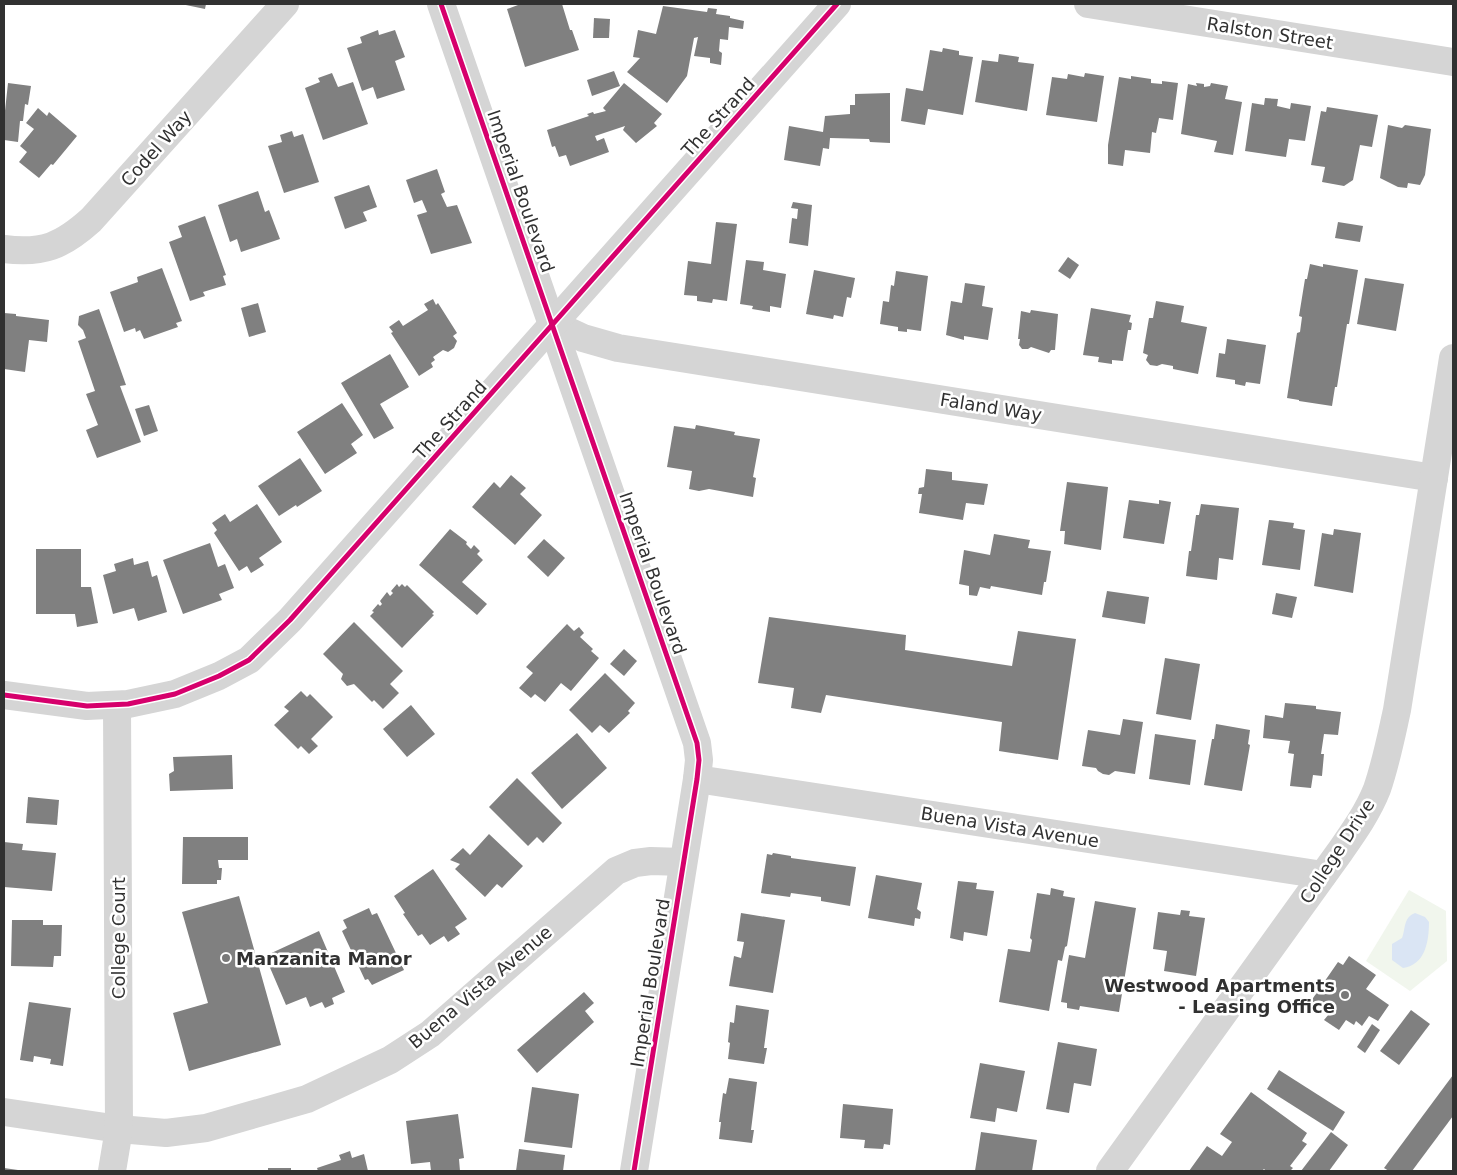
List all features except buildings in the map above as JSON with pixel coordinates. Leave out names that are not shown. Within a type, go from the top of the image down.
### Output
[{"type":"street","name":"Codel Way","points":[[4,249],[20,251],[46,249],[72,237],[92,220],[285,4]]},
{"type":"street","name":"Imperial Boulevard","points":[[441,4],[697,743],[699,760],[697,779],[634,1171]]},
{"type":"street","name":"The Strand","points":[[4,695],[87,706],[128,704],[175,694],[219,676],[249,660],[290,620],[837,4]]},
{"type":"street","name":"Ralston Street","points":[[1088,4],[1453,62]]},
{"type":"street","name":"Faland Way","points":[[552,324],[583,338],[618,348],[1434,478]]},
{"type":"street","name":"College Drive","points":[[1110,1171],[1361,822],[1376,790],[1388,751],[1453,358]]},
{"type":"street","name":"College Court","points":[[112,1171],[119,1129],[117,705]]},
{"type":"street","name":"Buena Vista Avenue","points":[[697,779],[1323,875]]},
{"type":"street","name":"Buena Vista Avenue","points":[[4,1112],[119,1129],[166,1133],[206,1128],[307,1100],[390,1060],[430,1034],[616,871],[635,863],[651,861],[683,862]]},
{"type":"shaded area","points":[[1409,890],[1446,911],[1447,961],[1410,991],[1366,961]]},
{"type":"water","points":[[1415,913],[1425,917],[1429,922],[1427,945],[1416,962],[1403,968],[1392,960],[1392,944],[1402,938],[1408,918]]},
{"type":"cycle path","points":[[441,4],[697,743],[699,760],[697,779],[634,1171]]},
{"type":"cycle path","points":[[4,695],[87,706],[128,704],[175,694],[219,676],[249,660],[290,620],[837,4]]},
{"type":"place","name":"Manzanita Manor","points":[[226,958]]},
{"type":"place","name":"Westwood Apartments - Leasing Office","points":[[1345,995]]}]
